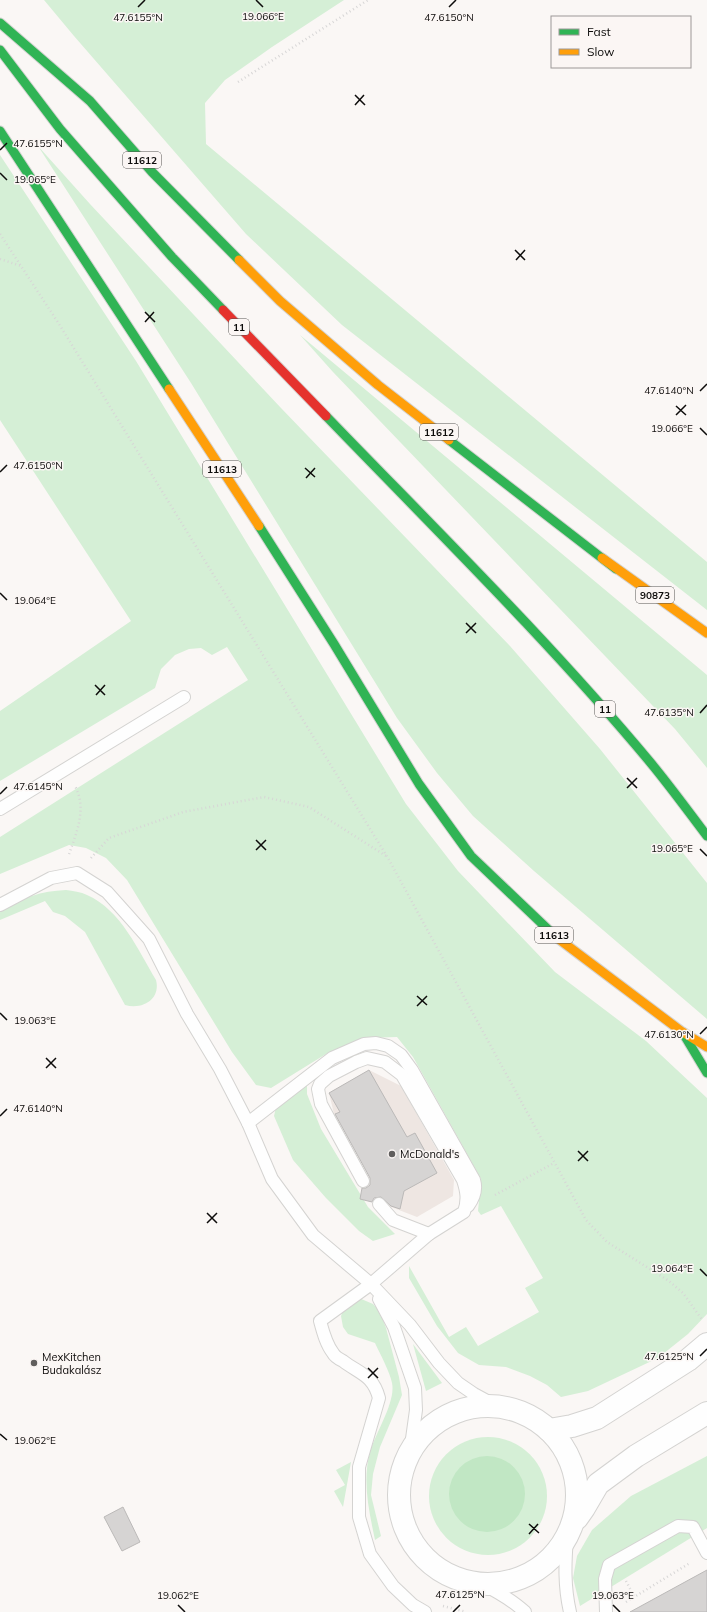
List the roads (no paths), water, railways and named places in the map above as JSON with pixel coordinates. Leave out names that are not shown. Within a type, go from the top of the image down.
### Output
[{"type":"main road","name":"11612","points":[[0,23],[90,100],[152,172],[280,301],[378,385],[602,558],[707,644]]},
{"type":"main road","name":"11","points":[[0,50],[60,129],[142,224],[172,257],[494,590],[602,705],[651,763],[707,836]]},
{"type":"main road","name":"11613","points":[[0,131],[242,499],[334,644],[419,784],[471,856],[554,935],[681,1031],[707,1047]]},
{"type":"main road","name":"90873","points":[[602,558],[707,633]]},
{"type":"main road","name":"11613","points":[[681,1031],[707,1057]]},
{"type":"main road","name":"11613","points":[[681,1031],[707,1073]]},
{"type":"street","points":[[549,1430],[572,1426],[597,1418],[688,1360],[706,1333]]},
{"type":"street","points":[[571,1529],[578,1499],[576,1476],[565,1450],[549,1430],[526,1414],[498,1407],[474,1407],[451,1414],[428,1430],[410,1454],[404,1468],[400,1484],[401,1511],[410,1537],[419,1552],[431,1564],[445,1574],[460,1580],[482,1584],[510,1582],[531,1574],[546,1564],[558,1551],[598,1484],[636,1456],[707,1413]]},
{"type":"lane","points":[[0,809],[184,697]]},
{"type":"lane","points":[[0,905],[51,878],[77,873],[107,892],[149,939],[187,1014],[220,1069],[248,1123],[272,1179],[313,1235],[371,1284],[410,1325],[439,1363],[458,1383],[474,1394],[498,1407]]},
{"type":"lane","points":[[248,1123],[332,1058],[364,1044],[376,1043],[388,1046],[401,1055],[412,1070],[474,1180],[476,1188],[473,1200],[464,1212],[428,1234],[371,1284],[320,1321],[326,1341],[334,1355],[353,1369],[367,1376],[376,1387],[379,1398],[359,1467],[359,1516],[370,1554],[393,1586],[414,1605],[425,1612]]},
{"type":"lane","points":[[363,1181],[321,1104],[318,1089],[320,1084],[329,1076],[356,1062],[368,1058],[386,1062],[402,1076],[463,1180],[467,1194],[467,1202],[464,1212]]},
{"type":"lane","points":[[379,1204],[392,1220],[428,1234]]},
{"type":"lane","points":[[371,1284],[394,1327],[415,1388],[416,1410],[410,1454]]},
{"type":"lane","points":[[606,1612],[605,1579],[609,1565],[678,1526],[692,1527],[707,1553]]},
{"type":"lane","points":[[570,1612],[566,1594],[564,1568],[571,1529]]},
{"type":"lane","points":[[482,1584],[500,1593],[525,1612]]},
{"type":"place","name":"McDonald's","points":[[392,1154]]},
{"type":"place","name":"MexKitchen Budakalász","points":[[34,1363]]}]
